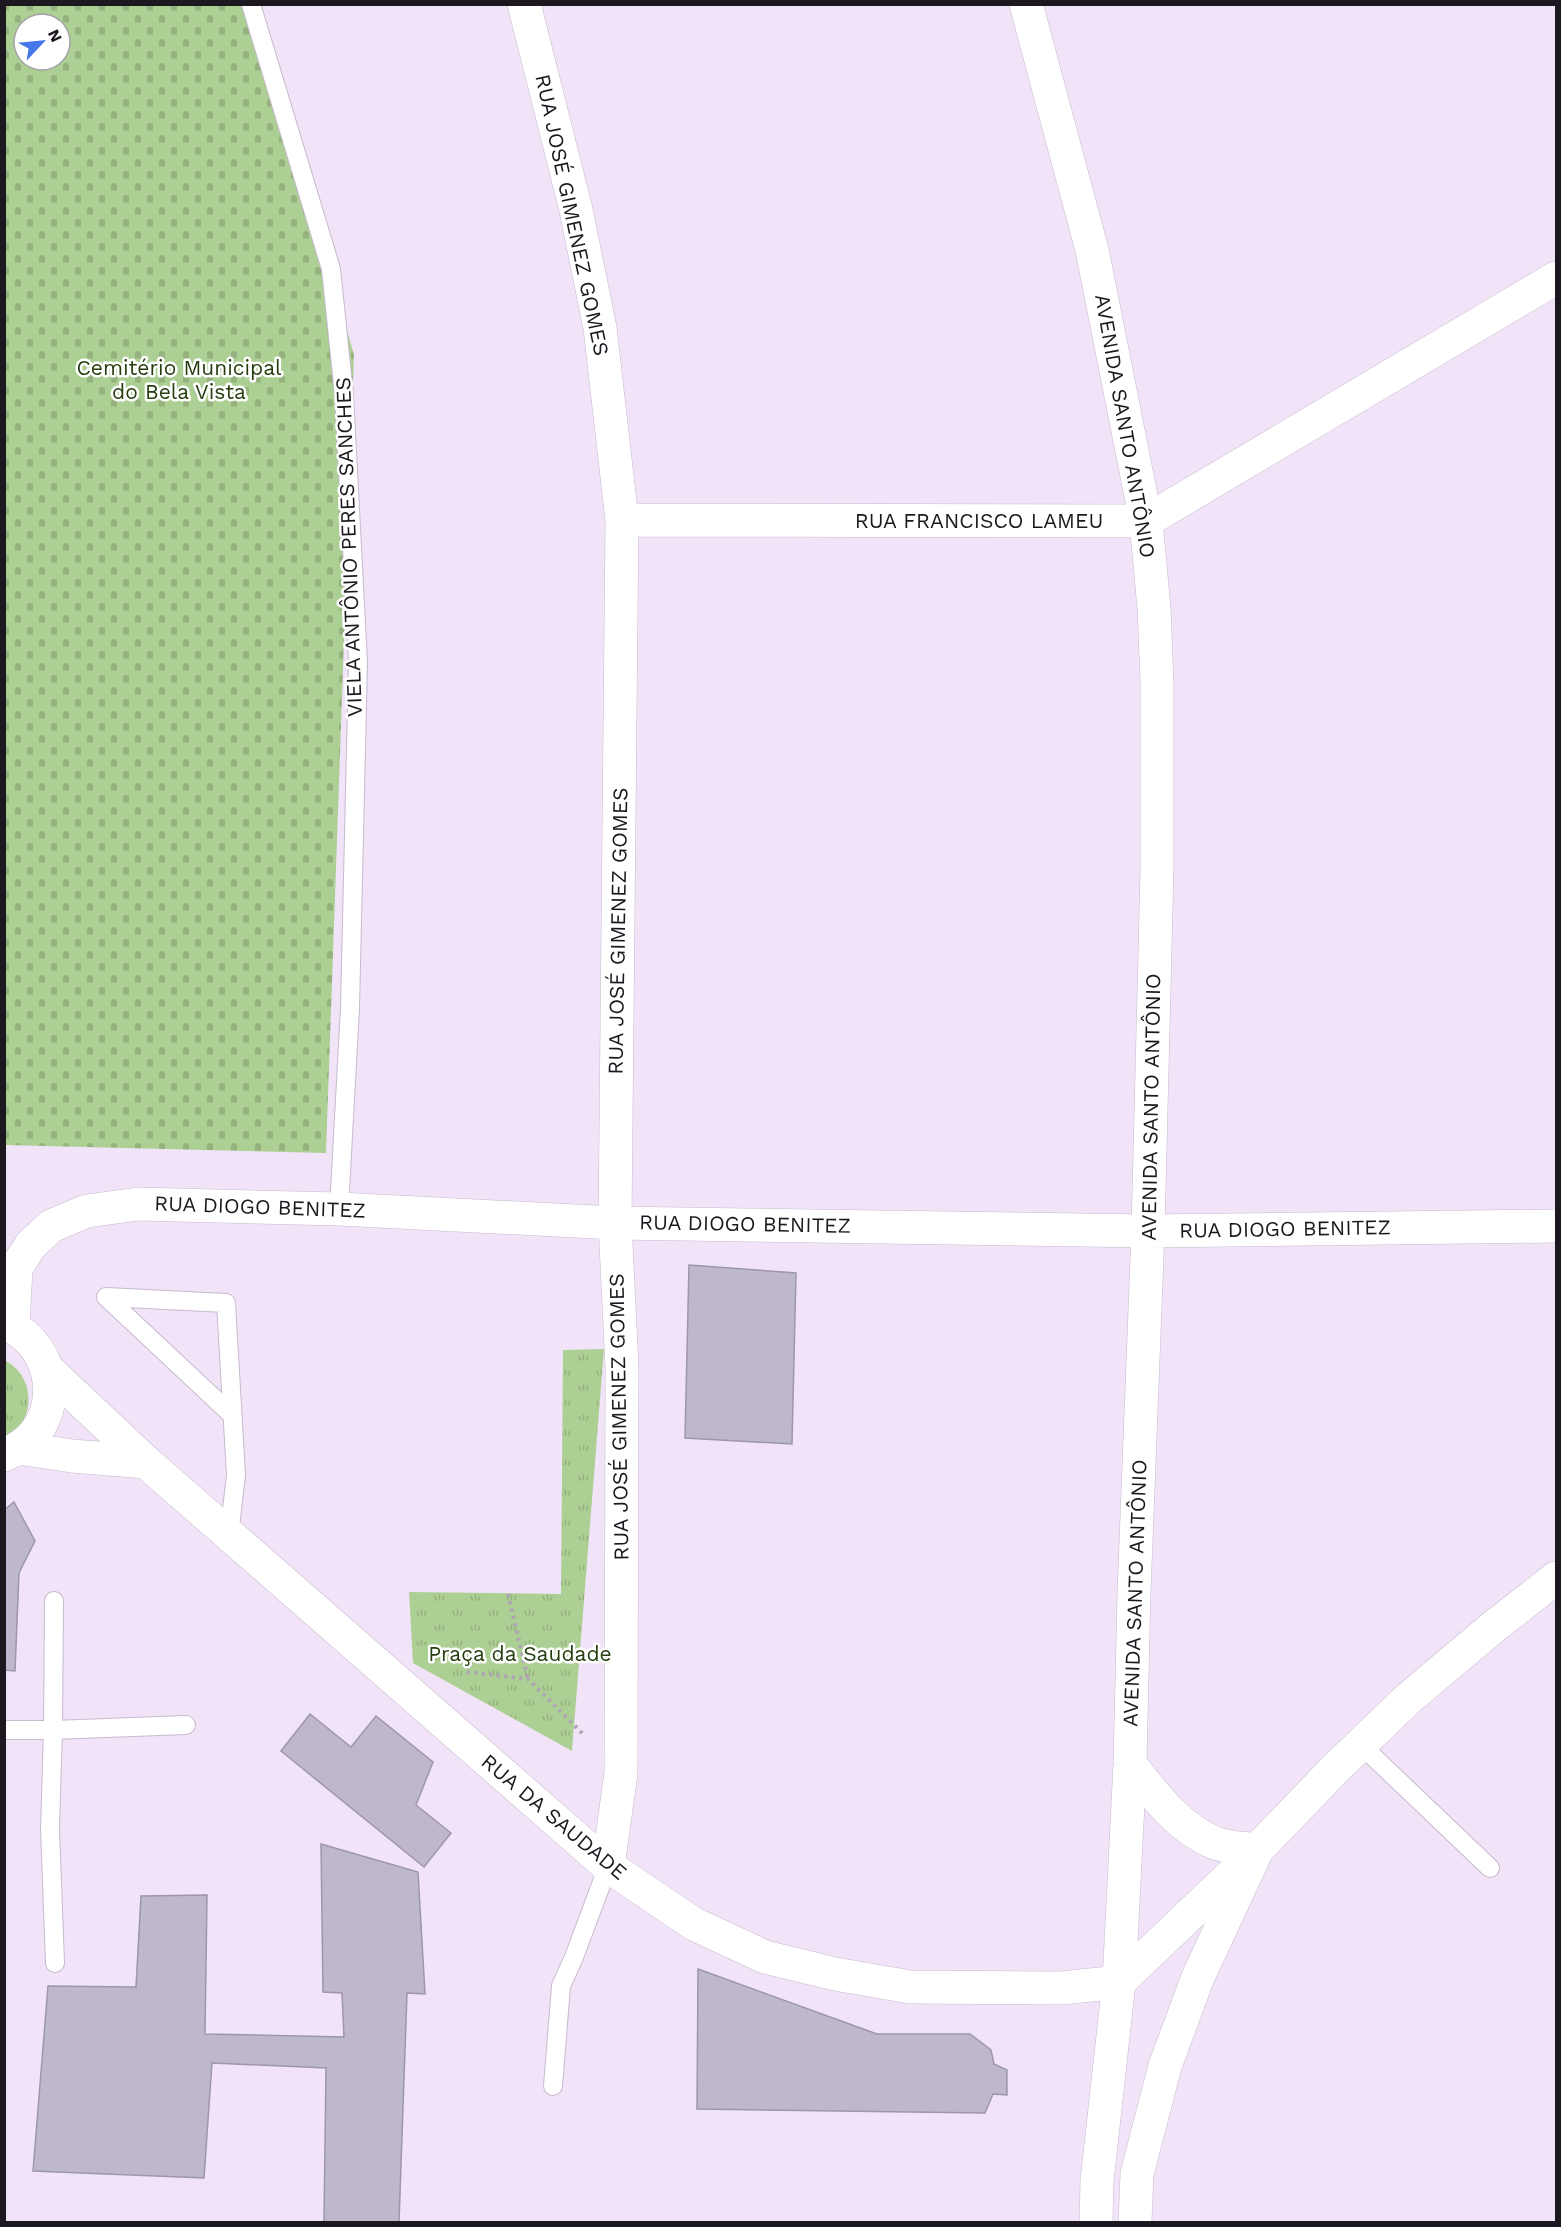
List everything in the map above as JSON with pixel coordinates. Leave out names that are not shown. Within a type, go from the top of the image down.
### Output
[{"type":"street","name":"RUA JOSÉ GIMENEZ GOMES","points":[[524,4],[576,210],[600,328],[622,520],[615,1223],[622,1367],[621,1773],[608,1866]]},
{"type":"street","name":"AVENIDA SANTO ANTÔNIO","points":[[1026,4],[1092,250],[1146,521],[1154,608],[1157,682],[1157,869],[1148,1230],[1130,1764],[1119,1982],[1097,2181],[1096,2223]]},
{"type":"street","points":[[1146,521],[1557,278]]},
{"type":"street","name":"RUA FRANCISCO LAMEU","points":[[622,520],[1146,521]]},
{"type":"street","name":"RUA DIOGO BENITEZ","points":[[9,1325],[16,1268],[30,1246],[51,1226],[87,1211],[138,1204],[339,1209],[615,1223],[1148,1230],[1557,1226]]},
{"type":"street","points":[[9,1325],[27,1337],[39,1350],[48,1370],[50,1393],[45,1414],[35,1433],[11,1452]]},
{"type":"street","name":"RUA DA SAUDADE","points":[[48,1370],[146,1462],[608,1866],[694,1924],[765,1957],[835,1974],[910,1987],[1062,1988],[1119,1982]]},
{"type":"street","points":[[11,1452],[146,1462]]},
{"type":"street","points":[[1119,1982],[1257,1850],[1410,1697],[1492,1628],[1557,1578]]},
{"type":"street","points":[[1130,1764],[1160,1802],[1186,1827],[1216,1844],[1257,1850]]},
{"type":"street","points":[[1135,2223],[1137,2174],[1169,2055],[1198,1977],[1257,1850]]},
{"type":"lane","name":"VIELA ANTÔNIO PERES SANCHES","points":[[251,4],[331,269],[344,394],[357,662],[350,1008],[339,1209]]},
{"type":"lane","points":[[230,1535],[236,1475],[226,1303],[106,1297],[232,1416]]},
{"type":"lane","points":[[54,1601],[50,1829],[55,1963]]},
{"type":"lane","points":[[4,1730],[186,1725]]},
{"type":"lane","points":[[1361,1744],[1490,1868]]},
{"type":"lane","points":[[554,2086],[561,1986],[608,1866]]},
{"type":"path","points":[[508,1594],[528,1679],[621,1773]]},
{"type":"path","points":[[467,1672],[528,1679]]},
{"type":"green space","name":"Cemitério Municipal do Bela Vista","points":[[5,5],[253,5],[354,355],[326,1153],[5,1145]]},
{"type":"green space","name":"Praça da Saudade","points":[[604,1349],[572,1751],[413,1663],[409,1592],[561,1594],[563,1350]]},
{"type":"green space","points":[[4,1360],[19,1372],[24,1380],[29,1399],[25,1417],[20,1426],[4,1438]]},
{"type":"building","points":[[689,1265],[796,1273],[792,1444],[685,1438]]},
{"type":"building","points":[[14,1502],[35,1541],[19,1573],[15,1671],[4,1670],[4,1510]]},
{"type":"building","points":[[310,1714],[351,1747],[376,1716],[433,1762],[416,1805],[451,1833],[424,1867],[281,1751]]},
{"type":"building","points":[[321,1844],[418,1872],[425,1994],[407,1993],[399,2222],[324,2222],[326,2068],[212,2063],[204,2178],[33,2171],[48,1986],[136,1987],[141,1896],[207,1895],[205,2034],[344,2037],[342,1993],[323,1992]]},
{"type":"building","points":[[698,1969],[877,2034],[970,2034],[991,2050],[994,2064],[1007,2070],[1007,2095],[993,2094],[985,2113],[697,2109]]}]
